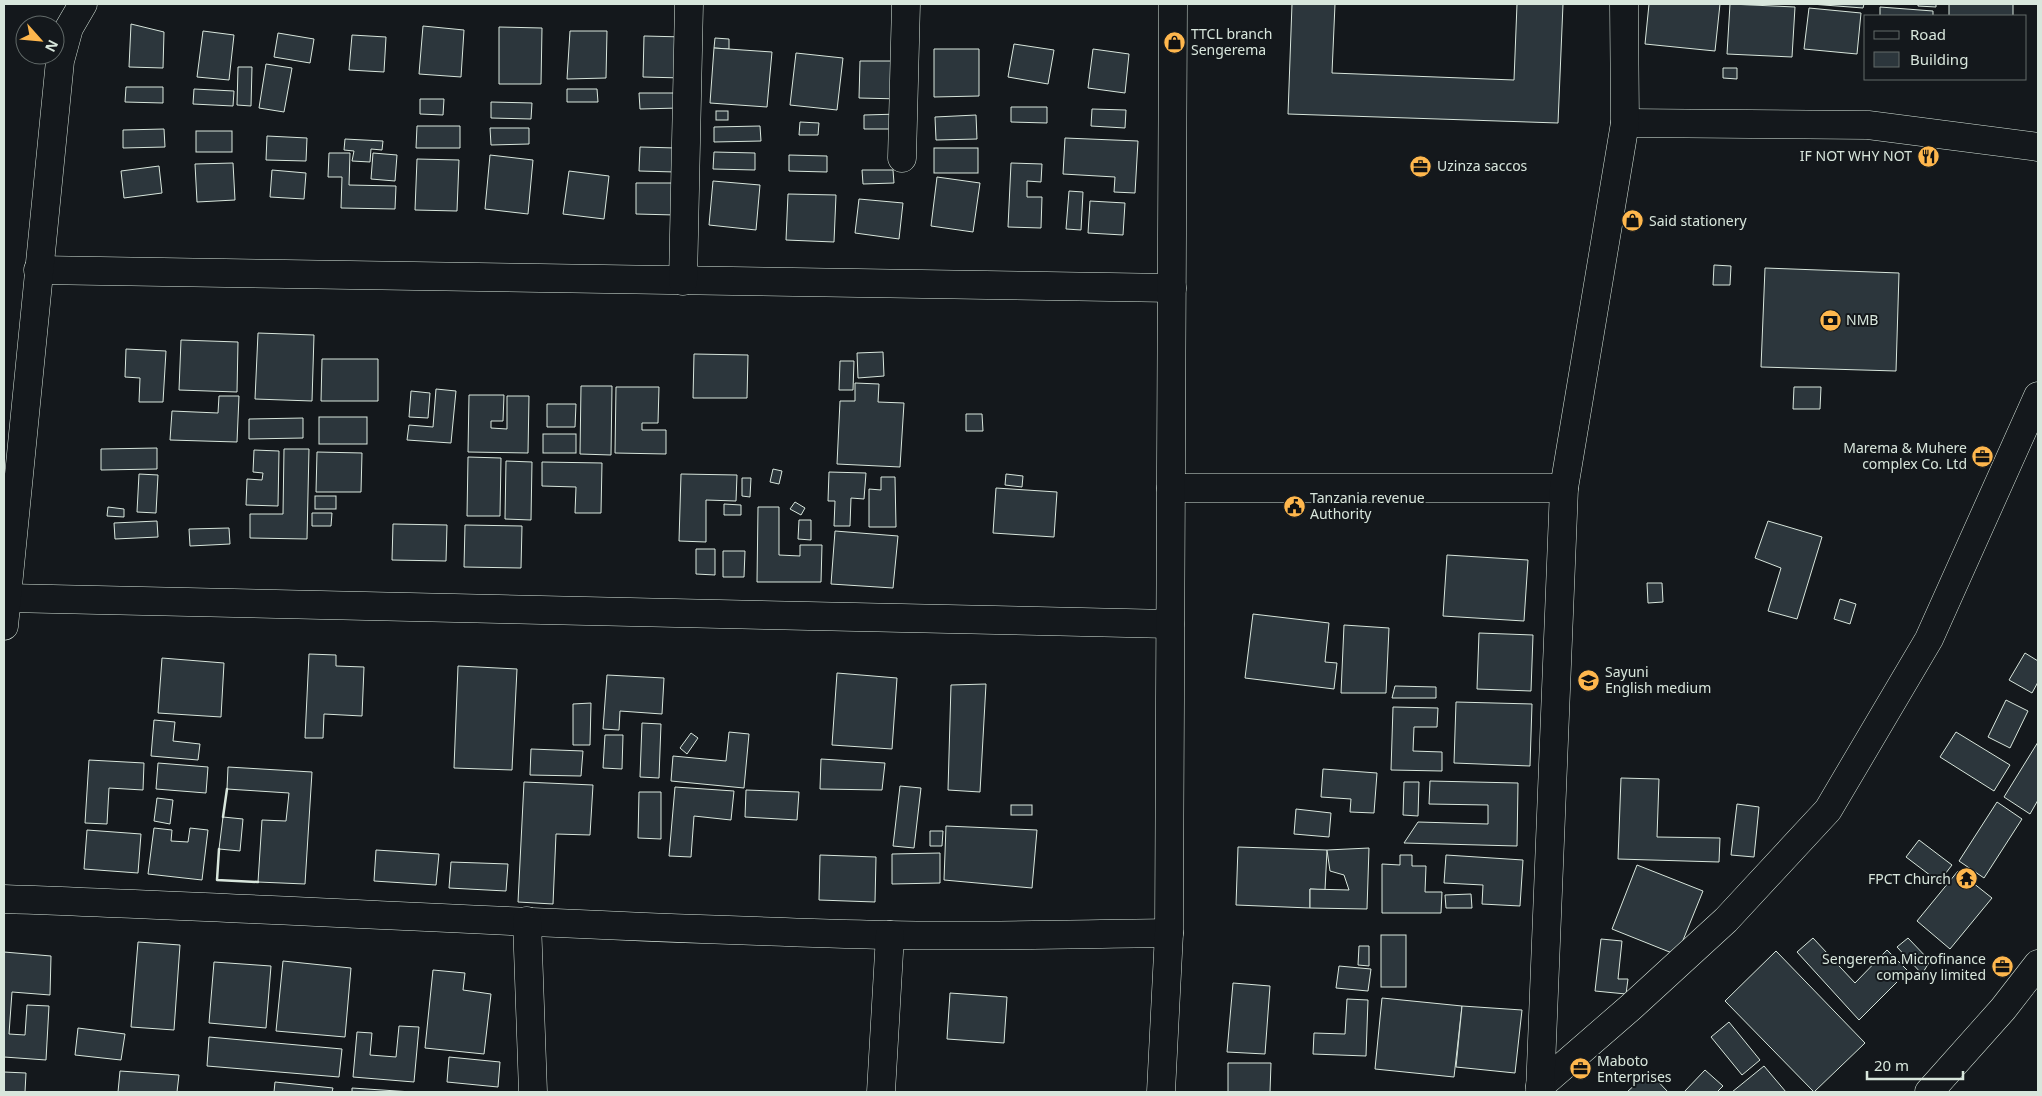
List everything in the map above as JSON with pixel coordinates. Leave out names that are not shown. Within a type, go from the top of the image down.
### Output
[{"type":"main road","points":[[4,626],[60,61],[69,28],[82,4]]},
{"type":"main road","points":[[683,281],[689,4]]},
{"type":"main road","points":[[902,158],[906,4]]},
{"type":"main road","points":[[1162,1092],[1169,933],[1173,4]]},
{"type":"main road","points":[[1540,1089],[1564,488],[1625,122],[1624,4]]},
{"type":"main road","points":[[1625,122],[1868,125],[2038,147]]},
{"type":"main road","points":[[38,270],[1172,288]]},
{"type":"main road","points":[[1540,1089],[1726,920],[1828,810],[1929,639],[2038,396]]},
{"type":"main road","points":[[1171,488],[1564,488]]},
{"type":"main road","points":[[7,598],[1170,624]]},
{"type":"main road","points":[[4,900],[890,935],[1169,933]]},
{"type":"main road","points":[[526,921],[533,1092]]},
{"type":"main road","points":[[882,1092],[890,935]]},
{"type":"main road","points":[[1929,1092],[2003,1009],[2038,964]]},
{"type":"building","points":[[1292,4],[1335,4],[1332,73],[1514,80],[1517,4],[1563,4],[1558,123],[1288,114]]},
{"type":"building","points":[[1649,4],[1720,4],[1715,51],[1645,44]]},
{"type":"building","points":[[1730,4],[1795,7],[1792,57],[1727,54]]},
{"type":"building","points":[[1811,4],[1864,4],[1863,8]]},
{"type":"building","points":[[1918,4],[1936,4],[1936,7],[1918,6]]},
{"type":"building","points":[[1949,4],[2013,4],[2013,15],[1949,15]]},
{"type":"building","points":[[1880,7],[1933,11],[1933,15],[1880,15]]},
{"type":"building","points":[[1809,8],[1861,13],[1857,54],[1804,49]]},
{"type":"building","points":[[131,24],[164,32],[163,68],[129,67]]},
{"type":"building","points":[[423,26],[464,30],[461,77],[419,74]]},
{"type":"building","points":[[499,27],[542,28],[541,84],[499,84]]},
{"type":"building","points":[[203,31],[234,35],[229,80],[197,77]]},
{"type":"building","points":[[570,31],[607,31],[606,78],[567,79]]},
{"type":"building","points":[[278,33],[314,39],[310,63],[274,57]]},
{"type":"building","points":[[352,35],[386,37],[384,72],[349,70]]},
{"type":"building","points":[[644,36],[685,37],[683,78],[643,77]]},
{"type":"building","points":[[715,38],[729,39],[729,49],[714,48]]},
{"type":"building","points":[[1014,44],[1054,50],[1048,84],[1008,77]]},
{"type":"building","points":[[714,48],[772,52],[767,107],[710,103]]},
{"type":"building","points":[[934,49],[979,49],[979,96],[934,97]]},
{"type":"building","points":[[1093,49],[1129,54],[1125,93],[1088,88]]},
{"type":"building","points":[[796,53],[843,58],[837,110],[790,105]]},
{"type":"building","points":[[860,61],[901,61],[901,99],[859,98]]},
{"type":"building","points":[[266,64],[292,68],[284,112],[259,108]]},
{"type":"building","points":[[238,67],[252,67],[251,106],[237,105]]},
{"type":"building","points":[[1723,68],[1737,68],[1737,79],[1723,78]]},
{"type":"building","points":[[126,87],[163,87],[163,103],[125,102]]},
{"type":"building","points":[[194,89],[234,91],[233,106],[193,104]]},
{"type":"building","points":[[567,89],[597,89],[598,102],[567,102]]},
{"type":"building","points":[[639,93],[679,93],[679,108],[640,109]]},
{"type":"building","points":[[420,99],[444,99],[443,115],[420,114]]},
{"type":"building","points":[[491,102],[532,103],[531,119],[491,118]]},
{"type":"building","points":[[1011,107],[1047,107],[1047,123],[1011,122]]},
{"type":"building","points":[[1092,109],[1126,110],[1125,128],[1091,126]]},
{"type":"building","points":[[716,111],[728,111],[728,120],[716,120]]},
{"type":"building","points":[[899,114],[899,129],[864,129],[864,115]]},
{"type":"building","points":[[976,115],[977,139],[936,140],[935,117]]},
{"type":"building","points":[[800,122],[819,123],[818,135],[799,135]]},
{"type":"building","points":[[417,126],[460,126],[460,148],[416,148]]},
{"type":"building","points":[[760,126],[761,141],[714,142],[714,127]]},
{"type":"building","points":[[490,128],[529,128],[529,144],[491,145]]},
{"type":"building","points":[[164,129],[165,147],[123,148],[123,130]]},
{"type":"building","points":[[196,131],[232,131],[232,152],[196,152]]},
{"type":"building","points":[[267,136],[307,138],[306,161],[266,160]]},
{"type":"building","points":[[1065,138],[1138,141],[1135,193],[1114,192],[1115,177],[1063,174]]},
{"type":"building","points":[[345,139],[383,141],[382,150],[371,149],[370,162],[352,161],[354,151],[344,150]]},
{"type":"building","points":[[640,147],[676,148],[675,172],[639,171]]},
{"type":"building","points":[[934,148],[978,148],[978,173],[934,173]]},
{"type":"building","points":[[714,152],[755,153],[755,170],[713,169]]},
{"type":"building","points":[[329,153],[350,153],[349,185],[396,186],[395,209],[341,208],[342,177],[328,177]]},
{"type":"building","points":[[373,153],[397,155],[395,181],[371,179]]},
{"type":"building","points":[[490,155],[533,160],[528,214],[485,209]]},
{"type":"building","points":[[789,155],[827,156],[827,172],[789,171]]},
{"type":"building","points":[[417,159],[459,160],[457,211],[415,210]]},
{"type":"building","points":[[233,163],[235,200],[197,202],[195,164]]},
{"type":"building","points":[[1011,163],[1042,164],[1041,182],[1027,181],[1027,197],[1042,197],[1041,228],[1008,227]]},
{"type":"building","points":[[159,166],[162,193],[124,198],[121,171]]},
{"type":"building","points":[[272,170],[306,173],[304,199],[270,197]]},
{"type":"building","points":[[862,170],[893,170],[894,183],[863,184]]},
{"type":"building","points":[[569,171],[609,176],[604,219],[563,214]]},
{"type":"building","points":[[937,177],[980,183],[973,232],[931,226]]},
{"type":"building","points":[[713,181],[760,185],[756,230],[709,225]]},
{"type":"building","points":[[636,183],[675,183],[675,215],[636,214]]},
{"type":"building","points":[[1069,191],[1083,192],[1081,230],[1066,229]]},
{"type":"building","points":[[788,194],[836,195],[834,242],[786,240]]},
{"type":"building","points":[[859,199],[903,203],[899,239],[855,233]]},
{"type":"building","points":[[1090,201],[1125,203],[1123,235],[1088,233]]},
{"type":"building","points":[[1714,265],[1731,266],[1730,285],[1713,285]]},
{"type":"building","name":"NMB","points":[[1765,268],[1899,273],[1896,371],[1761,367]]},
{"type":"building","points":[[258,333],[314,335],[312,401],[255,399]]},
{"type":"building","points":[[181,340],[238,342],[237,392],[179,390]]},
{"type":"building","points":[[126,349],[166,351],[163,402],[139,402],[140,378],[125,377]]},
{"type":"building","points":[[883,352],[884,376],[858,378],[857,353]]},
{"type":"building","points":[[694,354],[748,355],[747,398],[693,398]]},
{"type":"building","points":[[322,359],[378,359],[378,401],[321,401]]},
{"type":"building","points":[[840,361],[854,361],[853,390],[839,390]]},
{"type":"building","points":[[855,383],[879,384],[878,402],[904,403],[900,467],[837,464],[840,401],[855,401]]},
{"type":"building","points":[[581,386],[612,386],[611,455],[580,454]]},
{"type":"building","points":[[616,387],[659,387],[658,423],[642,423],[642,430],[666,430],[666,454],[615,453]]},
{"type":"building","points":[[1794,387],[1821,387],[1820,409],[1793,409]]},
{"type":"building","points":[[436,389],[456,391],[451,443],[407,440],[409,425],[433,427]]},
{"type":"building","points":[[411,391],[430,393],[428,418],[409,417]]},
{"type":"building","points":[[469,395],[504,395],[503,421],[491,421],[491,428],[507,429],[507,396],[529,396],[528,453],[468,452]]},
{"type":"building","points":[[219,396],[239,396],[237,442],[170,440],[172,411],[218,413]]},
{"type":"building","points":[[547,404],[576,404],[575,427],[547,427]]},
{"type":"building","points":[[966,414],[982,414],[983,431],[966,431]]},
{"type":"building","points":[[319,417],[367,417],[367,444],[319,444]]},
{"type":"building","points":[[303,418],[303,438],[249,439],[249,419]]},
{"type":"building","points":[[543,434],[576,434],[576,453],[543,453]]},
{"type":"building","points":[[157,448],[157,469],[101,470],[101,449]]},
{"type":"building","points":[[284,449],[309,449],[307,539],[250,538],[250,514],[283,514]]},
{"type":"building","points":[[254,450],[279,451],[278,506],[246,505],[247,479],[262,480],[263,473],[253,472]]},
{"type":"building","points":[[317,452],[362,453],[361,492],[316,492]]},
{"type":"building","points":[[468,457],[501,458],[500,516],[467,516]]},
{"type":"building","points":[[506,461],[532,462],[531,520],[505,519]]},
{"type":"building","points":[[542,462],[602,463],[601,513],[575,513],[576,487],[542,486]]},
{"type":"building","points":[[773,469],[782,471],[779,484],[770,482]]},
{"type":"building","points":[[829,472],[866,473],[864,499],[851,498],[850,526],[834,526],[835,501],[828,501]]},
{"type":"building","points":[[139,474],[158,475],[156,513],[137,512]]},
{"type":"building","points":[[681,474],[737,475],[736,501],[706,500],[706,542],[679,541]]},
{"type":"building","points":[[1006,474],[1023,476],[1022,487],[1005,485]]},
{"type":"building","points":[[881,477],[895,477],[896,527],[869,527],[869,489],[881,490]]},
{"type":"building","points":[[742,478],[751,478],[750,497],[742,496]]},
{"type":"building","points":[[996,488],[1057,492],[1054,537],[993,533]]},
{"type":"building","points":[[315,496],[336,496],[336,509],[315,509]]},
{"type":"building","points":[[795,502],[805,508],[801,515],[790,509]]},
{"type":"building","points":[[724,504],[741,505],[741,515],[724,515]]},
{"type":"building","points":[[108,507],[124,509],[124,517],[107,516]]},
{"type":"building","points":[[758,507],[779,507],[779,555],[800,556],[800,545],[822,545],[821,582],[757,582]]},
{"type":"building","points":[[312,513],[332,513],[331,526],[312,526]]},
{"type":"building","points":[[799,520],[811,520],[811,540],[798,539]]},
{"type":"building","points":[[157,521],[158,537],[115,539],[114,523]]},
{"type":"building","points":[[1768,521],[1822,537],[1797,619],[1768,611],[1781,568],[1755,558]]},
{"type":"building","points":[[393,524],[447,525],[446,561],[392,560]]},
{"type":"building","points":[[465,525],[522,526],[521,568],[464,567]]},
{"type":"building","points":[[229,528],[230,544],[190,546],[189,529]]},
{"type":"building","points":[[835,531],[898,536],[893,588],[831,584]]},
{"type":"building","points":[[696,549],[715,549],[715,575],[696,574]]},
{"type":"building","points":[[723,551],[745,551],[744,577],[723,577]]},
{"type":"building","points":[[1447,555],[1528,560],[1524,621],[1443,616]]},
{"type":"building","points":[[1647,583],[1662,583],[1663,602],[1648,603]]},
{"type":"building","points":[[1840,599],[1856,604],[1850,624],[1834,619]]},
{"type":"building","points":[[1253,614],[1329,623],[1325,662],[1337,663],[1334,689],[1245,678]]},
{"type":"building","points":[[1344,625],[1389,628],[1386,693],[1341,693]]},
{"type":"building","points":[[1479,633],[1533,635],[1531,691],[1477,689]]},
{"type":"building","points":[[2025,653],[2038,661],[2038,682],[2032,693],[2009,680]]},
{"type":"building","points":[[309,654],[336,655],[336,666],[364,667],[362,716],[324,714],[323,738],[305,738]]},
{"type":"building","points":[[162,658],[224,663],[221,717],[158,713]]},
{"type":"building","points":[[458,666],[517,669],[512,770],[454,768]]},
{"type":"building","points":[[837,673],[897,678],[892,749],[832,745]]},
{"type":"building","points":[[607,675],[664,678],[662,714],[620,711],[619,730],[603,729]]},
{"type":"building","points":[[986,684],[980,792],[948,790],[951,685]]},
{"type":"building","points":[[1395,686],[1436,687],[1436,698],[1392,698]]},
{"type":"building","points":[[2006,700],[2028,711],[2010,748],[1988,737]]},
{"type":"building","points":[[1456,702],[1532,704],[1530,766],[1454,763]]},
{"type":"building","points":[[591,703],[590,745],[573,745],[573,704]]},
{"type":"building","points":[[1393,707],[1438,708],[1437,727],[1414,727],[1413,751],[1442,752],[1442,771],[1391,770]]},
{"type":"building","points":[[154,720],[175,722],[173,741],[200,744],[198,760],[151,756]]},
{"type":"building","points":[[642,723],[661,724],[659,778],[640,777]]},
{"type":"building","points":[[729,732],[749,734],[744,788],[671,781],[673,756],[726,761]]},
{"type":"building","points":[[1956,732],[2010,765],[1994,791],[1940,757]]},
{"type":"building","points":[[691,733],[698,738],[687,754],[680,748]]},
{"type":"building","points":[[605,735],[623,735],[622,769],[603,768]]},
{"type":"building","points":[[2038,742],[2038,800],[2030,814],[2004,797]]},
{"type":"building","points":[[531,749],[583,751],[581,776],[530,775]]},
{"type":"building","points":[[821,759],[885,763],[882,790],[820,789]]},
{"type":"building","points":[[89,760],[144,763],[143,790],[109,788],[107,824],[85,823]]},
{"type":"building","points":[[158,763],[208,767],[206,793],[156,789]]},
{"type":"building","points":[[228,767],[312,772],[305,884],[258,882],[262,820],[286,821],[289,793],[227,789]]},
{"type":"building","points":[[1323,769],[1377,773],[1374,813],[1350,812],[1351,799],[1321,797]]},
{"type":"building","points":[[1621,778],[1659,779],[1657,837],[1720,838],[1719,862],[1618,859]]},
{"type":"building","points":[[1430,781],[1518,783],[1517,846],[1404,843],[1418,822],[1488,824],[1488,805],[1429,804]]},
{"type":"building","points":[[524,782],[593,785],[590,835],[556,834],[553,904],[518,902]]},
{"type":"building","points":[[1404,782],[1419,782],[1418,816],[1403,815]]},
{"type":"building","points":[[900,786],[921,788],[914,848],[893,846]]},
{"type":"building","points":[[675,787],[734,791],[731,820],[694,816],[691,857],[669,856]]},
{"type":"building","points":[[746,790],[799,792],[797,820],[745,817]]},
{"type":"building","points":[[639,792],[661,792],[661,839],[638,838]]},
{"type":"building","points":[[157,798],[173,800],[170,824],[154,821]]},
{"type":"building","points":[[1997,802],[2022,819],[1984,878],[1959,861]]},
{"type":"building","points":[[1737,804],[1759,807],[1754,857],[1731,855]]},
{"type":"building","points":[[1011,805],[1032,805],[1032,815],[1011,815]]},
{"type":"building","points":[[1296,809],[1331,813],[1329,837],[1294,834]]},
{"type":"building","points":[[223,817],[243,819],[240,851],[219,849]]},
{"type":"building","points":[[946,826],[1037,830],[1032,888],[944,880]]},
{"type":"building","points":[[154,828],[172,830],[171,841],[188,842],[190,828],[208,830],[202,880],[148,874]]},
{"type":"building","points":[[87,830],[141,834],[138,873],[84,869]]},
{"type":"building","points":[[930,831],[943,831],[942,846],[930,846]]},
{"type":"building","points":[[1919,840],[1952,865],[1939,882],[1906,857]]},
{"type":"building","points":[[1238,847],[1327,850],[1325,890],[1310,889],[1310,908],[1236,905]]},
{"type":"building","points":[[1369,848],[1367,909],[1310,908],[1310,889],[1349,890],[1344,875],[1330,871],[1327,850]]},
{"type":"building","points":[[376,850],[439,854],[436,885],[374,881]]},
{"type":"building","points":[[940,853],[940,883],[892,884],[892,854]]},
{"type":"building","points":[[820,855],[876,857],[875,902],[819,900]]},
{"type":"building","points":[[1400,855],[1412,855],[1412,866],[1426,866],[1425,892],[1442,892],[1441,913],[1382,913],[1382,864],[1400,865]]},
{"type":"building","points":[[1446,855],[1523,860],[1520,906],[1482,904],[1483,885],[1444,883]]},
{"type":"building","points":[[451,862],[508,864],[506,891],[449,888]]},
{"type":"building","points":[[1637,865],[1703,891],[1677,955],[1612,929]]},
{"type":"building","points":[[1958,871],[1992,898],[1950,949],[1917,921]]},
{"type":"building","points":[[1471,894],[1472,908],[1446,908],[1445,895]]},
{"type":"building","points":[[1381,935],[1406,935],[1406,987],[1381,987]]},
{"type":"building","points":[[1813,938],[1855,983],[1887,950],[1908,971],[1859,1020],[1797,952]]},
{"type":"building","points":[[1908,938],[1930,961],[1922,974],[1897,947]]},
{"type":"building","points":[[1601,939],[1622,941],[1618,979],[1628,979],[1626,994],[1595,991]]},
{"type":"building","points":[[138,942],[180,945],[174,1030],[131,1027]]},
{"type":"building","points":[[1359,946],[1369,946],[1369,966],[1358,965]]},
{"type":"building","points":[[1776,951],[1865,1043],[1814,1092],[1725,1001]]},
{"type":"building","points":[[4,952],[51,956],[50,995],[12,992],[9,1034],[25,1035],[27,1005],[49,1006],[46,1060],[4,1057]]},
{"type":"building","points":[[283,961],[351,968],[345,1037],[276,1031]]},
{"type":"building","points":[[214,962],[271,966],[266,1028],[209,1023]]},
{"type":"building","points":[[1339,966],[1371,969],[1368,991],[1336,988]]},
{"type":"building","points":[[433,970],[465,973],[463,990],[491,994],[484,1054],[425,1048]]},
{"type":"building","points":[[1233,983],[1270,986],[1265,1054],[1227,1052]]},
{"type":"building","points":[[950,993],[1007,997],[1004,1043],[947,1039]]},
{"type":"building","points":[[1382,998],[1462,1006],[1454,1077],[1375,1069]]},
{"type":"building","points":[[1347,999],[1368,1000],[1366,1056],[1313,1054],[1314,1033],[1345,1034]]},
{"type":"building","points":[[1462,1006],[1522,1010],[1515,1073],[1456,1067]]},
{"type":"building","points":[[1729,1022],[1760,1060],[1742,1075],[1711,1037]]},
{"type":"building","points":[[399,1026],[419,1027],[414,1082],[353,1077],[357,1032],[372,1033],[370,1055],[396,1057]]},
{"type":"building","points":[[78,1028],[125,1034],[121,1060],[75,1055]]},
{"type":"building","points":[[209,1037],[342,1049],[339,1077],[207,1066]]},
{"type":"building","points":[[449,1057],[500,1062],[498,1087],[447,1082]]},
{"type":"building","points":[[1228,1063],[1271,1063],[1270,1092],[1228,1092]]},
{"type":"building","points":[[1764,1066],[1786,1092],[1732,1092]]},
{"type":"building","points":[[1705,1070],[1723,1086],[1717,1092],[1684,1092]]},
{"type":"building","points":[[120,1071],[179,1075],[177,1092],[118,1092]]},
{"type":"building","points":[[4,1072],[26,1073],[25,1092],[4,1092]]},
{"type":"building","points":[[1649,1072],[1668,1092],[1627,1092]]},
{"type":"building","points":[[275,1082],[333,1088],[332,1092],[274,1092]]},
{"type":"building","points":[[352,1088],[412,1092],[352,1092]]},
{"type":"wall","points":[[223,817],[227,789]]},
{"type":"wall","points":[[219,849],[217,880],[258,882]]},
{"type":"place","name":"TTCL branch Sengerema","points":[[1175,42]]},
{"type":"place","name":"IF NOT WHY NOT","points":[[1928,156]]},
{"type":"place","name":"Uzinza saccos","points":[[1421,166]]},
{"type":"place","name":"Said stationery","points":[[1633,221]]},
{"type":"place","name":"NMB","points":[[1830,320]]},
{"type":"place","name":"Marema & Muhere complex Co. Ltd","points":[[1983,456]]},
{"type":"place","name":"Tanzania revenue Authority","points":[[1294,506]]},
{"type":"place","name":"Sayuni English medium","points":[[1589,680]]},
{"type":"place","name":"FPCT Church","points":[[1967,879]]},
{"type":"place","name":"Sengerema Microfinance company limited","points":[[2002,967]]},
{"type":"place","name":"Maboto Enterprises","points":[[1581,1069]]}]
